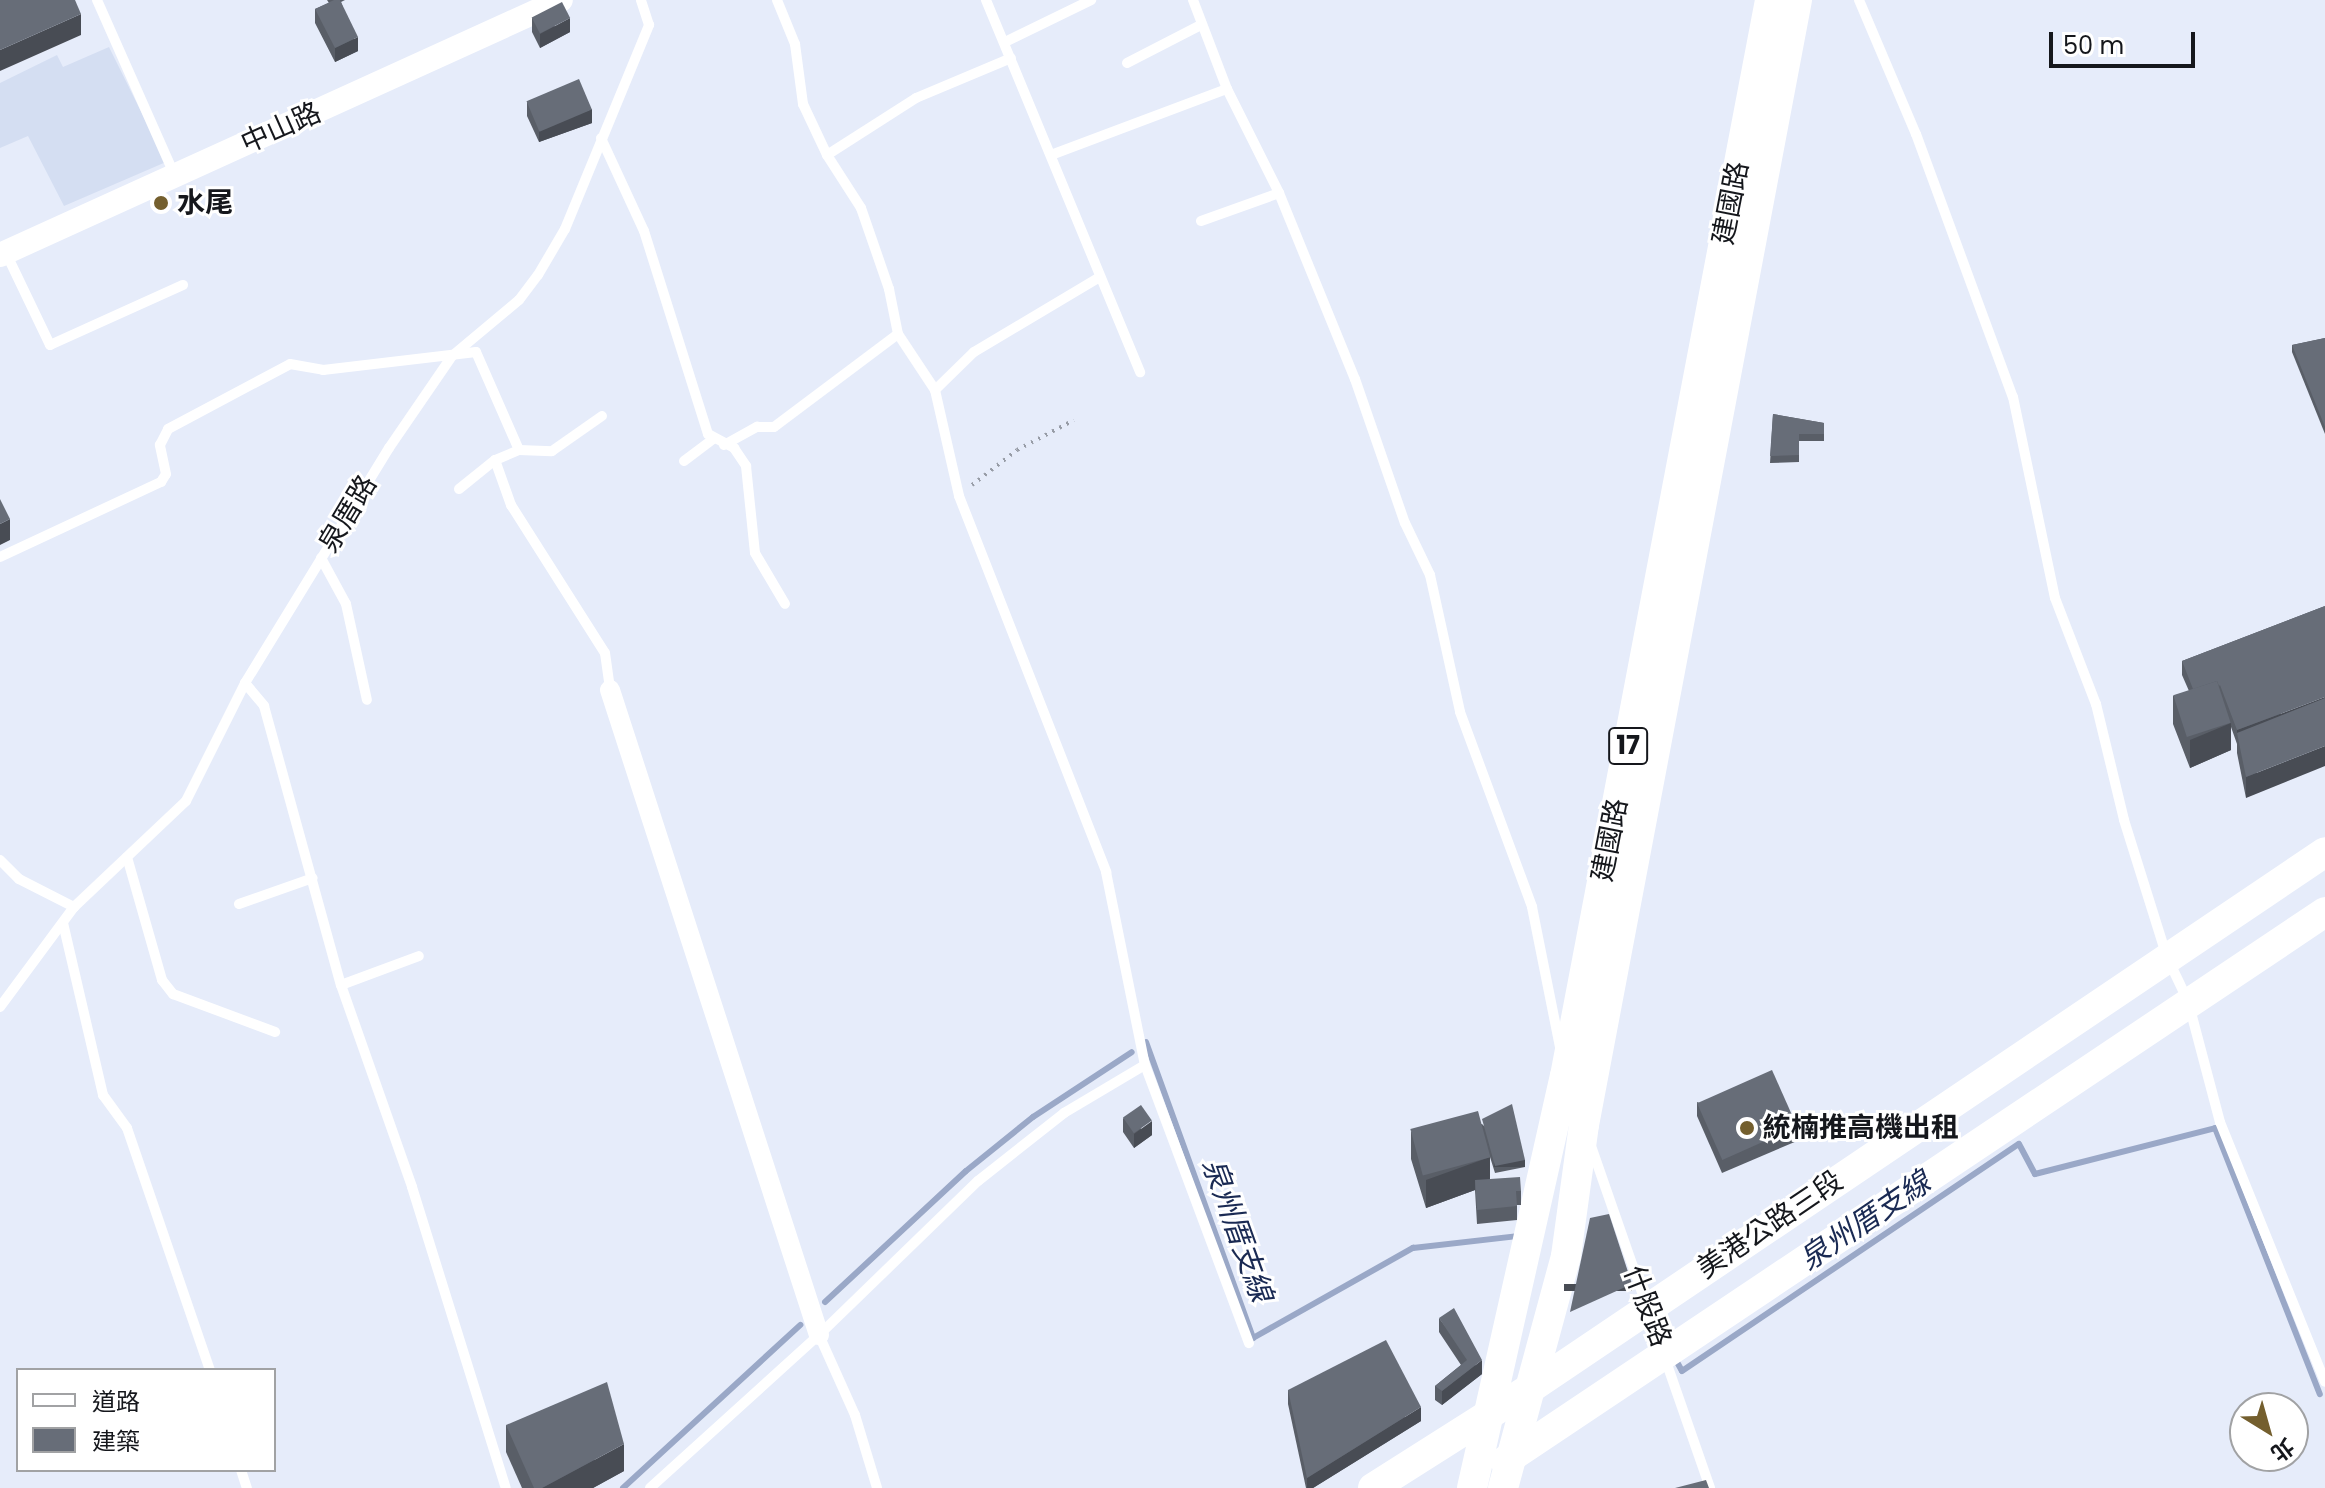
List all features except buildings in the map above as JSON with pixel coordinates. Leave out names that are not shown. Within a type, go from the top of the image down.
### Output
[{"type":"main road","name":"建國路","points":[[1469,1486],[1492,1414],[1565,1076],[1770,0]]},
{"type":"main road","name":"建國路","points":[[1503,1488],[1566,1256],[1584,1125],[1797,0]]},
{"type":"main road","name":"美港公路三段","points":[[1373,1488],[1492,1414],[2325,852]]},
{"type":"main road","name":"美港公路三段","points":[[1469,1486],[1666,1355],[2184,992],[2325,912]]},
{"type":"street","name":"中山路","points":[[3,254],[561,0]]},
{"type":"street","points":[[610,690],[819,1335]]},
{"type":"lane","points":[[97,0],[175,175]]},
{"type":"lane","name":"泉厝路","points":[[0,1007],[74,907],[186,801],[245,683],[321,558],[452,356],[519,300],[538,275],[565,229],[649,25],[641,0]]},
{"type":"lane","points":[[777,0],[795,44],[803,104],[827,155],[861,208],[889,289],[898,334],[935,390],[959,496],[1106,872],[1145,1065],[1249,1343]]},
{"type":"lane","points":[[986,0],[1140,372]]},
{"type":"lane","points":[[1005,42],[1091,0]]},
{"type":"lane","name":"什股路","points":[[1193,0],[1227,89],[1279,193],[1355,379],[1405,523],[1430,575],[1460,712],[1532,907],[1565,1076],[1646,1309],[1666,1355],[1710,1488]]},
{"type":"lane","points":[[1859,0],[1916,134],[2013,397],[2055,598],[2096,704],[2124,820],[2167,957],[2184,992],[2220,1122],[2325,1382]]},
{"type":"lane","points":[[1127,63],[1201,25]]},
{"type":"lane","points":[[827,155],[916,98],[1011,58]]},
{"type":"lane","points":[[1051,155],[1227,89]]},
{"type":"lane","points":[[601,138],[644,231],[714,438],[734,448],[746,466],[755,553],[785,604]]},
{"type":"lane","points":[[1201,221],[1279,193]]},
{"type":"lane","points":[[3,254],[50,345],[183,285]]},
{"type":"lane","points":[[935,390],[974,352],[1100,277]]},
{"type":"lane","points":[[724,445],[757,427],[774,427],[898,334]]},
{"type":"lane","points":[[0,557],[161,482],[166,474],[160,445],[168,429],[290,364],[323,370],[452,356],[469,351],[482,358],[519,450]]},
{"type":"lane","points":[[459,489],[495,460],[519,450],[552,451],[602,416]]},
{"type":"lane","points":[[684,461],[714,438]]},
{"type":"lane","points":[[495,460],[511,505],[605,653],[610,690]]},
{"type":"lane","points":[[321,558],[346,604],[367,700]]},
{"type":"lane","points":[[245,683],[264,706],[341,985],[412,1187],[506,1488]]},
{"type":"lane","points":[[127,857],[162,980],[173,994],[275,1032]]},
{"type":"lane","points":[[0,860],[19,879],[74,907]]},
{"type":"lane","points":[[239,904],[313,878]]},
{"type":"lane","points":[[63,923],[103,1095],[127,1128],[209,1368]]},
{"type":"lane","points":[[341,985],[419,956]]},
{"type":"lane","points":[[650,1488],[819,1335],[978,1181],[1064,1113],[1145,1065]]},
{"type":"lane","points":[[819,1335],[855,1415],[877,1488]]},
{"type":"path","points":[[959,496],[1017,450],[1074,420]]},
{"type":"shaded area","points":[[109,47],[166,162],[64,206],[28,136],[0,148],[0,83],[57,55],[63,67]]},
{"type":"waterway","name":"泉州厝支線","points":[[1146,1042],[1253,1338],[1413,1248],[1519,1236]]},
{"type":"waterway","name":"泉州厝支線","points":[[825,1302],[966,1171],[1033,1117],[1132,1052]]},
{"type":"waterway","name":"泉州厝支線","points":[[1677,1362],[1682,1371],[2019,1144],[2035,1174],[2215,1128],[2320,1394]]},
{"type":"waterway","name":"泉州厝支線","points":[[623,1488],[800,1325]]},
{"type":"place","name":"水尾","points":[[161,203]]},
{"type":"place","name":"統楠推高機出租","points":[[1747,1128]]}]
